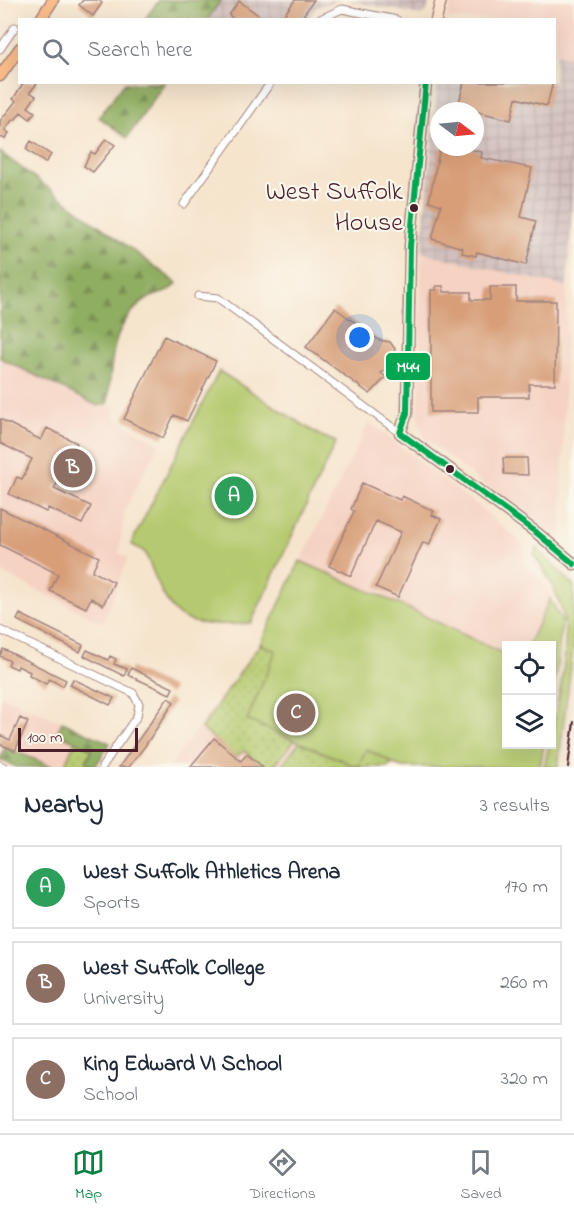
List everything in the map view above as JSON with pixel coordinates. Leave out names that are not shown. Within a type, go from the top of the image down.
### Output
[{"type":"main road","points":[[41,18],[53,0]]},
{"type":"main road","points":[[0,76],[18,51]]},
{"type":"street","points":[[436,18],[441,0]]},
{"type":"street","points":[[322,18],[342,9],[387,18]]},
{"type":"street","points":[[0,49],[15,27]]},
{"type":"street","points":[[184,204],[270,84]]},
{"type":"street","points":[[400,433],[407,413],[410,246],[426,84]]},
{"type":"street","points":[[198,296],[218,298],[537,533],[574,564]]},
{"type":"street","points":[[0,630],[133,693],[139,704],[137,716],[102,767]]},
{"type":"street","points":[[0,765],[4,767]]},
{"type":"shaded area","points":[[221,0],[341,0],[317,7],[308,18],[209,18]]},
{"type":"shaded area","points":[[346,0],[430,0],[427,11],[421,15]]},
{"type":"shaded area","points":[[452,0],[574,0],[574,58],[556,54],[556,18],[447,18]]},
{"type":"shaded area","points":[[556,54],[574,58],[574,173],[567,287],[421,252],[431,156],[484,156],[484,102],[436,102],[438,84],[556,84]]},
{"type":"shaded area","points":[[421,252],[567,287],[561,546],[426,439],[419,425]]},
{"type":"shaded area","points":[[0,358],[103,409],[116,406],[115,419],[160,443],[125,509],[119,553],[128,558],[103,623],[0,572]]},
{"type":"shaded area","points":[[369,422],[522,543],[525,562],[548,590],[562,621],[556,673],[556,641],[502,641],[502,749],[543,749],[540,767],[169,767],[260,644]]},
{"type":"shaded area","points":[[0,695],[110,743],[95,767],[17,767],[0,760]]},
{"type":"green space","points":[[159,0],[221,0],[209,18],[146,18]]},
{"type":"green space","points":[[123,84],[164,84],[127,138],[99,117]]},
{"type":"green space","points":[[0,152],[177,283],[167,291],[146,300],[125,321],[119,333],[112,360],[108,404],[98,406],[0,358]]},
{"type":"green space","points":[[219,371],[319,435],[336,442],[251,623],[206,624],[180,616],[171,607],[163,593],[145,552],[131,544]]},
{"type":"green space","points":[[537,548],[574,586],[573,650],[558,767],[544,767],[548,749],[556,749],[556,711],[566,648],[565,631],[563,616],[553,587],[534,555]]},
{"type":"green space","points":[[300,561],[412,610],[502,653],[502,749],[543,749],[540,767],[401,767],[366,749],[358,767],[247,720],[276,651],[260,644]]},
{"type":"green space","points":[[550,599],[562,621],[556,673],[556,641],[530,641]]},
{"type":"green space","points":[[260,644],[277,651],[247,720],[295,740],[273,767],[263,767],[244,751],[236,757],[201,728]]},
{"type":"green space","points":[[62,722],[110,743],[95,767],[86,763],[92,749],[57,733]]},
{"type":"green space","points":[[75,741],[92,749],[86,763],[93,767],[64,767]]},
{"type":"green space","points":[[300,742],[358,767],[280,767]]},
{"type":"green space","points":[[5,747],[53,767],[17,767],[0,760]]},
{"type":"green space","points":[[366,749],[392,762],[388,767],[358,767]]},
{"type":"building","points":[[83,0],[99,0],[102,3],[93,16],[79,5]]},
{"type":"building","points":[[295,0],[314,0],[301,18],[288,18],[284,15]]},
{"type":"building","points":[[239,1],[262,18],[233,18],[229,15]]},
{"type":"building","points":[[23,84],[36,84],[30,92],[36,96],[28,107],[35,112],[30,119],[21,112],[15,120],[13,119],[5,130],[9,133],[5,139],[0,137],[0,121],[16,101],[13,99]]},
{"type":"building","points":[[464,84],[552,84],[547,106],[516,98],[511,120],[484,113],[484,102],[459,102]]},
{"type":"building","points":[[106,139],[115,145],[93,172],[84,166],[91,152],[95,154]]},
{"type":"building","points":[[31,141],[51,155],[45,163],[26,149]]},
{"type":"building","points":[[438,156],[481,156],[481,158],[532,168],[521,217],[536,221],[526,265],[477,252],[476,256],[462,253],[463,248],[432,239],[441,205],[429,201]]},
{"type":"building","points":[[436,286],[443,286],[444,292],[471,292],[471,300],[490,300],[490,287],[516,287],[516,301],[556,301],[555,384],[529,384],[529,397],[478,397],[478,412],[431,412],[431,290],[436,290]]},
{"type":"building","name":"West Suffolk House","points":[[335,308],[379,340],[390,342],[395,349],[392,366],[381,373],[386,377],[370,394],[306,347]]},
{"type":"building","points":[[164,336],[216,361],[187,421],[174,415],[163,438],[124,419]]},
{"type":"building","points":[[0,419],[41,440],[47,428],[77,443],[73,450],[82,455],[71,478],[62,474],[54,489],[91,506],[82,524],[48,508],[46,512],[9,494],[17,477],[22,479],[32,459],[0,443]]},
{"type":"building","points":[[503,458],[527,458],[528,475],[504,474]]},
{"type":"building","points":[[362,483],[400,500],[402,496],[434,511],[432,515],[441,519],[429,545],[423,542],[398,597],[376,587],[401,532],[376,521],[351,576],[329,566],[354,511],[351,509]]},
{"type":"building","points":[[0,508],[99,557],[92,571],[114,582],[103,605],[91,598],[86,608],[50,591],[58,574],[0,545]]},
{"type":"building","points":[[20,614],[83,645],[80,652],[17,620]]},
{"type":"building","points":[[3,649],[66,680],[63,686],[49,679],[46,684],[18,666],[17,669],[8,665],[10,661],[0,656]]},
{"type":"building","points":[[87,650],[108,660],[110,656],[116,659],[114,664],[127,669],[124,676],[84,656]]},
{"type":"building","points":[[131,668],[173,688],[170,694],[128,675]]},
{"type":"building","points":[[73,679],[114,698],[110,705],[70,685]]},
{"type":"building","points":[[168,698],[174,702],[145,746],[129,767],[119,767]]},
{"type":"building","points":[[20,718],[28,722],[15,751],[0,744],[0,735],[10,740]]},
{"type":"building","points":[[214,738],[241,761],[247,754],[263,767],[190,767]]},
{"type":"railway","points":[[568,767],[574,722]]},
{"type":"transit line","name":"M44","points":[[426,84],[410,246],[407,413],[400,433],[537,533],[574,564]]},
{"type":"place","name":"West Suffolk House","points":[[414,208]]},
{"type":"place","name":"West Suffolk College","points":[[73,468]]},
{"type":"place","name":"West Suffolk Athletics Arena","points":[[234,496]]},
{"type":"place","name":"King Edward VI School","points":[[296,713]]}]
